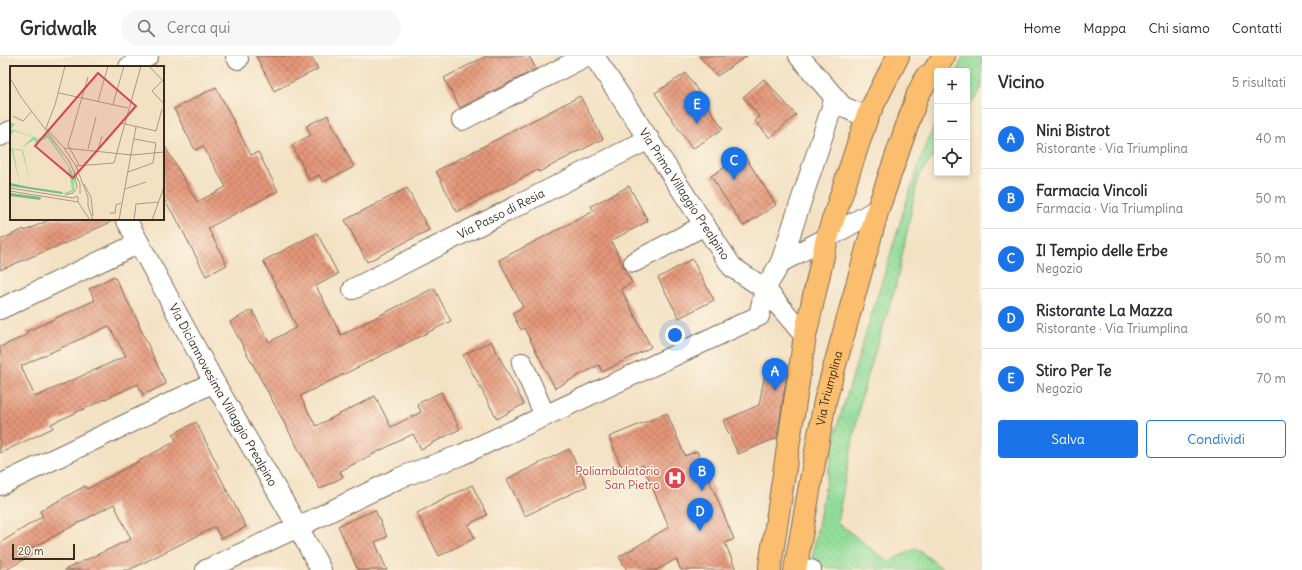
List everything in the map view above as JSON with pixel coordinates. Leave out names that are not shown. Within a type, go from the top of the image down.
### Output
[{"type":"main road","points":[[770,570],[805,336],[827,238],[867,117],[898,56]]},
{"type":"main road","name":"Via Triumplina","points":[[801,569],[825,401],[878,209],[918,94],[935,56]]},
{"type":"main road","points":[[918,94],[944,56]]},
{"type":"street","points":[[130,66],[148,56]]},
{"type":"street","points":[[462,120],[586,56]]},
{"type":"street","name":"Via Prima Villaggio Prealpino","points":[[594,56],[732,266],[765,289],[805,336]]},
{"type":"street","points":[[799,56],[844,107],[867,117]]},
{"type":"street","points":[[206,570],[399,478],[461,455],[760,316],[765,289],[781,262],[835,98]]},
{"type":"street","points":[[0,136],[10,131]]},
{"type":"street","name":"Via Passo di Resia","points":[[353,289],[648,139]]},
{"type":"street","points":[[781,262],[878,209]]},
{"type":"street","name":"Via Diciannovesima Villaggio Prealpino","points":[[127,220],[214,382],[298,527],[321,570]]},
{"type":"street","points":[[634,262],[705,225]]},
{"type":"street","points":[[0,309],[139,243]]},
{"type":"street","points":[[522,362],[545,416]]},
{"type":"street","points":[[0,485],[214,382]]},
{"type":"green space","points":[[963,56],[982,56],[982,88],[970,106],[970,68],[958,68]]},
{"type":"green space","points":[[934,126],[934,155],[918,178],[896,285],[862,394],[837,522],[888,562],[916,548],[944,570],[829,568],[811,563],[836,430],[923,152]]},
{"type":"building","points":[[256,56],[311,56],[318,69],[274,91]]},
{"type":"building","points":[[486,56],[529,56],[536,69],[460,108],[444,78]]},
{"type":"building","points":[[699,56],[747,56],[717,76]]},
{"type":"building","points":[[686,73],[723,129],[692,149],[655,93]]},
{"type":"building","points":[[764,79],[796,115],[770,138],[755,121],[760,117],[743,97]]},
{"type":"building","points":[[216,87],[251,155],[258,152],[278,191],[208,228],[227,265],[206,276],[174,214],[164,200],[164,145],[197,202],[226,187],[203,146],[195,150],[174,109]]},
{"type":"building","points":[[580,96],[603,139],[539,172],[538,170],[457,212],[436,171]]},
{"type":"building","points":[[328,115],[354,167],[323,182],[319,175],[309,180],[292,145],[311,135],[306,126]]},
{"type":"building","points":[[744,155],[776,205],[743,226],[711,176]]},
{"type":"building","points":[[629,186],[648,221],[611,241],[632,283],[621,289],[651,347],[602,372],[599,365],[555,388],[524,328],[521,330],[512,313],[523,307],[499,260],[594,211],[591,206]]},
{"type":"building","points":[[407,188],[429,230],[367,262],[345,220]]},
{"type":"building","points":[[49,220],[115,220],[55,248],[0,270],[0,240],[24,229],[25,231]]},
{"type":"building","points":[[317,233],[338,274],[316,286],[341,335],[434,288],[451,321],[300,396],[316,426],[375,396],[391,427],[421,412],[417,404],[441,392],[460,429],[421,449],[413,434],[340,471],[343,477],[320,489],[230,322],[252,310],[269,342],[297,327],[263,261]]},
{"type":"building","points":[[692,259],[714,300],[679,318],[658,278]]},
{"type":"building","points":[[114,276],[139,323],[166,384],[143,395],[138,384],[51,424],[53,428],[0,453],[0,347],[27,335],[26,332],[95,300],[89,289]],"holes":[[[109,326],[126,356],[35,397],[21,366]]]},
{"type":"building","points":[[491,341],[524,404],[497,419],[463,355]]},
{"type":"building","points":[[767,362],[788,365],[777,438],[738,454],[723,421],[759,405]]},
{"type":"building","points":[[667,413],[685,456],[697,451],[734,539],[725,543],[736,570],[681,570],[676,559],[657,570],[627,570],[619,557],[669,527],[643,465],[624,473],[609,437]]},
{"type":"building","points":[[196,422],[219,468],[216,469],[246,527],[221,539],[215,527],[129,570],[64,570],[131,539],[114,504],[30,549],[33,554],[6,570],[0,570],[0,543],[43,516],[40,511],[85,486],[87,489],[176,441],[173,434]]},
{"type":"building","points":[[569,449],[587,486],[525,516],[507,479]]},
{"type":"building","points":[[472,485],[487,515],[468,525],[475,538],[439,556],[417,513]]},
{"type":"building","points":[[375,510],[387,537],[375,542],[387,570],[358,570],[338,526]]},
{"type":"place","name":"Stiro Per Te","points":[[697,124]]},
{"type":"place","name":"Il Tempio delle Erbe","points":[[734,180]]},
{"type":"place","name":"Nini Bistrot","points":[[775,391]]},
{"type":"place","name":"Poliambulatorio San Pietro","points":[[675,478]]},
{"type":"place","name":"Farmacia Vincoli","points":[[702,491]]},
{"type":"place","name":"Ristorante La Mazza","points":[[700,531]]}]
